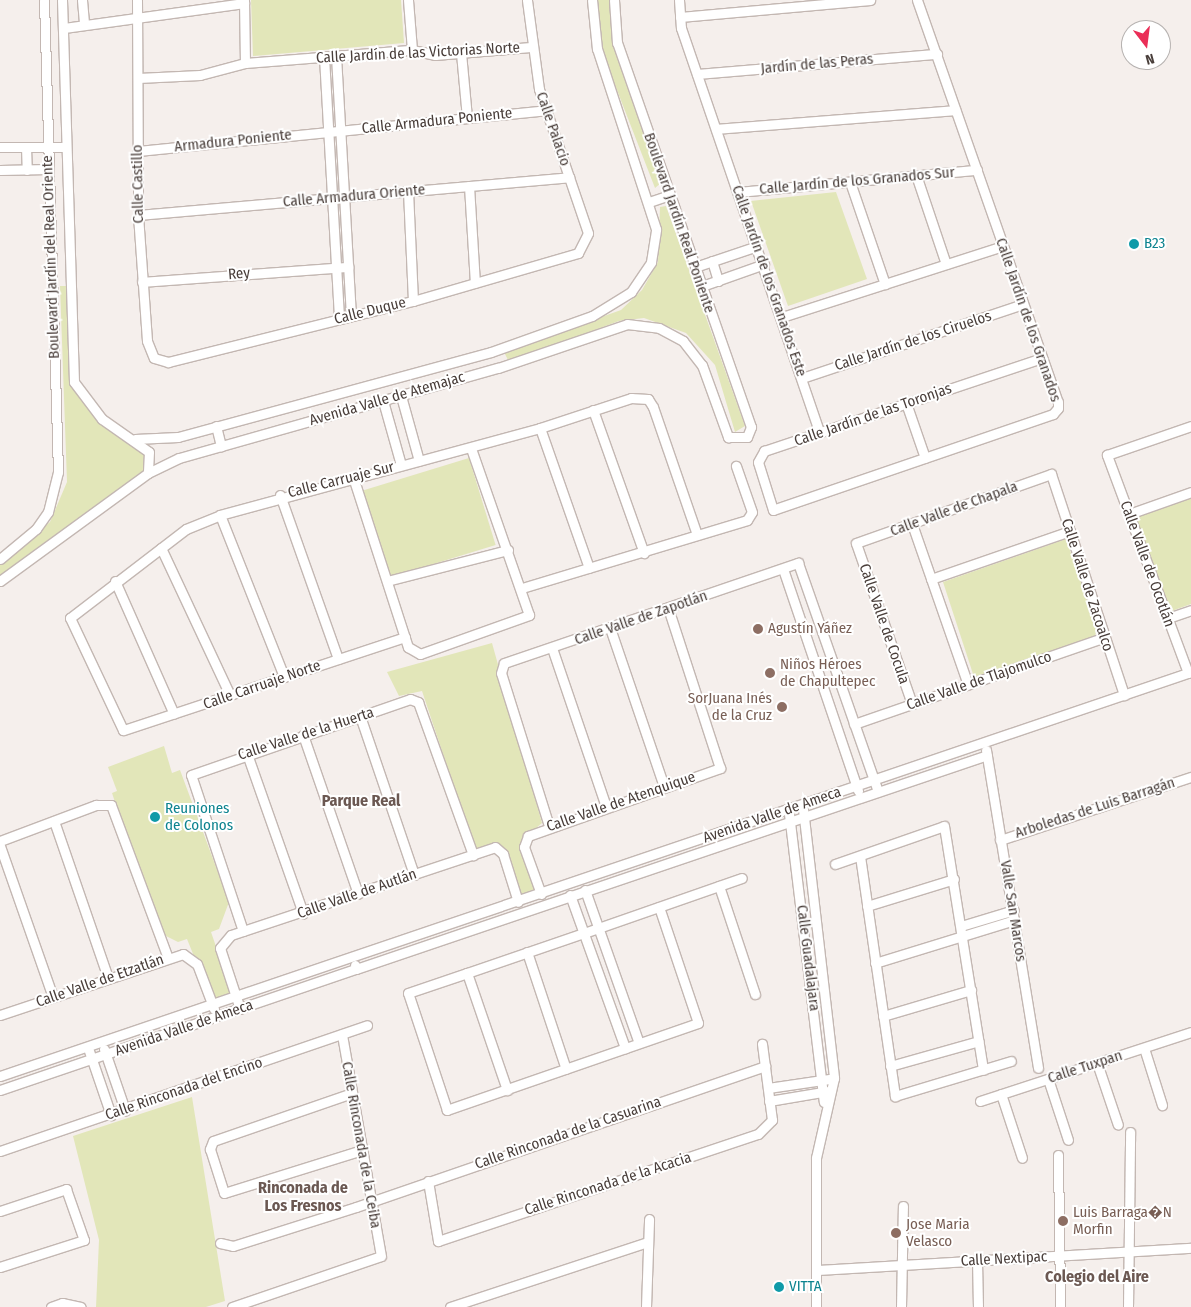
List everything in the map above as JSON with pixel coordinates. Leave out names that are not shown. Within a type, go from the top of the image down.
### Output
[{"type":"street","name":"Boulevard Jardín del Real Oriente","points":[[0,559],[36,530],[48,512],[58,472],[44,0]]},
{"type":"street","name":"Boulevard Jardín del Real Oriente","points":[[62,0],[68,283],[74,382],[102,419],[135,439],[149,452],[148,473]]},
{"type":"street","points":[[82,0],[84,23]]},
{"type":"street","name":"Calle Castillo","points":[[137,0],[138,215],[142,282],[149,352],[160,362]]},
{"type":"street","points":[[408,0],[412,50]]},
{"type":"street","name":"Calle Palacio","points":[[527,0],[531,47],[546,110],[588,233],[578,253]]},
{"type":"street","name":"Boulevard Jardín Real Poniente","points":[[592,0],[597,49],[649,202],[656,243],[644,276]]},
{"type":"street","name":"Boulevard Jardín Real Poniente","points":[[614,0],[617,43],[751,427],[742,440]]},
{"type":"street","name":"Calle Jardín de los Granados Este","points":[[679,0],[680,17],[697,74],[764,264],[820,433]]},
{"type":"street","points":[[680,17],[870,0]]},
{"type":"street","name":"Calle Jardín de los Granados","points":[[773,510],[1054,414],[1058,402],[917,0]]},
{"type":"street","points":[[64,28],[84,23],[244,2],[245,63]]},
{"type":"street","name":"Calle Jardín de las Victorias Norte","points":[[138,78],[200,75],[245,63],[412,50],[435,55],[531,47]]},
{"type":"street","points":[[461,53],[467,118]]},
{"type":"street","name":"Jardín de las Peras","points":[[697,74],[937,54]]},
{"type":"street","points":[[336,56],[351,316]]},
{"type":"street","points":[[324,57],[339,320]]},
{"type":"street","name":"Calle Armadura Poniente","points":[[328,132],[546,110]]},
{"type":"street","points":[[716,129],[956,110]]},
{"type":"street","name":"Armadura Poniente","points":[[138,151],[328,132]]},
{"type":"street","points":[[0,147],[65,147]]},
{"type":"street","points":[[26,147],[27,170]]},
{"type":"street","points":[[0,170],[48,169]]},
{"type":"street","name":"Calle Jardín de los Granados Sur","points":[[738,192],[976,170]]},
{"type":"street","points":[[916,176],[946,264]]},
{"type":"street","name":"Calle Armadura Oriente","points":[[138,215],[569,177]]},
{"type":"street","points":[[850,182],[885,284]]},
{"type":"street","points":[[469,186],[474,283]]},
{"type":"street","points":[[408,191],[413,301]]},
{"type":"street","points":[[649,202],[669,195]]},
{"type":"street","points":[[695,267],[757,246]]},
{"type":"street","points":[[782,317],[1003,246]]},
{"type":"street","name":"Calle Duque","points":[[160,362],[413,301],[578,253]]},
{"type":"street","points":[[712,261],[718,281]]},
{"type":"street","points":[[702,286],[764,264]]},
{"type":"street","name":"Rey","points":[[142,282],[336,266],[348,267]]},
{"type":"street","name":"Avenida Valle de Atemajac","points":[[135,439],[166,440],[491,352],[607,310],[632,292],[644,276]]},
{"type":"street","points":[[52,282],[68,283]]},
{"type":"street","name":"Calle Jardín de los Ciruelos","points":[[802,378],[1023,304]]},
{"type":"street","name":"Avenida Valle de Atemajac","points":[[0,581],[148,473],[221,446],[498,368],[627,324],[659,328],[693,351],[728,437],[742,440]]},
{"type":"street","points":[[491,352],[498,368]]},
{"type":"street","name":"Calle Jardín de las Toronjas","points":[[773,510],[759,456],[820,433],[1042,358]]},
{"type":"street","points":[[401,396],[419,461]]},
{"type":"street","name":"Calle Carruaje Sur","points":[[119,727],[71,626],[73,611],[186,529],[220,515],[280,496],[471,448],[540,428],[630,398],[648,400],[698,535]]},
{"type":"street","points":[[383,401],[401,465]]},
{"type":"street","points":[[906,404],[926,458]]},
{"type":"street","points":[[593,410],[644,553]]},
{"type":"street","points":[[391,428],[408,422]]},
{"type":"street","points":[[216,426],[221,446]]},
{"type":"street","name":"Calle Valle de Ocotlán","points":[[1189,672],[1107,455],[1191,426]]},
{"type":"street","points":[[540,428],[589,568]]},
{"type":"street","points":[[353,477],[386,581],[412,654],[529,615],[522,588],[471,448]]},
{"type":"street","points":[[522,588],[644,553],[751,516],[736,466]]},
{"type":"street","name":"Calle Valle de Chapala","points":[[856,543],[1051,474]]},
{"type":"street","name":"Calle Valle de Zacoalco","points":[[1051,474],[1104,628],[1103,638],[1124,695]]},
{"type":"street","points":[[1129,514],[1191,492]]},
{"type":"street","points":[[280,496],[338,659]]},
{"type":"street","points":[[220,515],[284,677]]},
{"type":"street","points":[[912,524],[968,685]]},
{"type":"street","points":[[932,579],[1070,531]]},
{"type":"street","name":"Calle Valle de Cocula","points":[[856,543],[912,704]]},
{"type":"street","points":[[161,548],[230,695]]},
{"type":"street","points":[[386,581],[508,550]]},
{"type":"street","points":[[860,796],[782,569],[798,564],[878,791]]},
{"type":"street","name":"Calle Valle de Zapotlán","points":[[549,826],[500,668],[552,648],[782,569]]},
{"type":"street","points":[[115,581],[174,714]]},
{"type":"street","name":"Calle Valle de Atenquique","points":[[541,894],[524,841],[549,826],[720,768],[668,608]]},
{"type":"street","points":[[1168,618],[1191,610]]},
{"type":"street","points":[[610,628],[664,787]]},
{"type":"street","name":"Calle Carruaje Norte","points":[[119,727],[128,730],[405,637]]},
{"type":"street","name":"Calle Valle de Tlajomulco","points":[[854,724],[1103,638]]},
{"type":"street","points":[[552,648],[606,807]]},
{"type":"street","name":"Avenida Valle de Ameca","points":[[0,1076],[354,958],[1189,672]]},
{"type":"street","name":"Calle Valle de la Huerta","points":[[243,931],[191,775],[197,770],[360,716],[415,698],[473,855]]},
{"type":"street","points":[[360,716],[414,875]]},
{"type":"street","points":[[303,736],[358,894]]},
{"type":"street","name":"Valle San Marcos","points":[[985,742],[1038,1068]]},
{"type":"street","points":[[247,754],[303,913]]},
{"type":"street","name":"Avenida Valle de Ameca","points":[[0,1090],[803,815],[987,755]]},
{"type":"street","name":"Arboledas de Luis Barragán","points":[[1001,840],[1191,777]]},
{"type":"street","points":[[0,841],[105,803],[114,810],[168,958]]},
{"type":"street","name":"Calle Guadalajara","points":[[802,804],[834,1078],[826,1091]]},
{"type":"street","name":"Calle Guadalajara","points":[[788,809],[823,1080],[826,1091],[816,1158],[818,1270],[816,1307]]},
{"type":"street","points":[[54,821],[108,978]]},
{"type":"street","points":[[835,864],[944,826],[954,879],[983,1070]]},
{"type":"street","points":[[0,846],[53,996]]},
{"type":"street","name":"Calle Valle de Autlán","points":[[236,997],[220,948],[224,939],[243,931],[303,913],[473,855],[499,849],[518,902]]},
{"type":"street","points":[[860,856],[895,1096],[1011,1061]]},
{"type":"street","points":[[659,907],[698,1023],[447,1110],[408,993],[742,878]]},
{"type":"street","points":[[867,906],[954,879]]},
{"type":"street","points":[[719,886],[755,994]]},
{"type":"street","points":[[585,890],[639,1044]]},
{"type":"street","points":[[570,896],[625,1048]]},
{"type":"street","points":[[801,906],[807,912],[814,904]]},
{"type":"street","points":[[961,926],[1014,915]]},
{"type":"street","points":[[876,963],[963,936],[1014,915]]},
{"type":"street","points":[[527,952],[566,1069]]},
{"type":"street","name":"Calle Valle de Etzatlán","points":[[0,1015],[183,954],[197,964],[212,1006]]},
{"type":"street","points":[[354,958],[356,969]]},
{"type":"street","points":[[467,973],[507,1090]]},
{"type":"street","points":[[883,1016],[971,990]]},
{"type":"street","points":[[236,997],[240,1009]]},
{"type":"street","points":[[212,1006],[217,1017]]},
{"type":"street","name":"Calle Rinconada del Encino","points":[[0,1151],[126,1110],[368,1025]]},
{"type":"street","name":"Calle Tuxpan","points":[[980,1101],[1191,1032]]},
{"type":"street","name":"Calle Rinconada de la Ceiba","points":[[232,1307],[380,1256],[342,1034]]},
{"type":"street","points":[[890,1066],[979,1041]]},
{"type":"street","points":[[102,1043],[126,1110]]},
{"type":"street","points":[[762,1044],[769,1101],[826,1091]]},
{"type":"street","points":[[88,1048],[111,1115]]},
{"type":"street","points":[[1144,1048],[1162,1104]]},
{"type":"street","points":[[1097,1063],[1118,1125]]},
{"type":"street","name":"Calle Rinconada de la Casuarina","points":[[220,1243],[233,1246],[765,1066]]},
{"type":"street","points":[[768,1088],[834,1078]]},
{"type":"street","points":[[1048,1079],[1068,1140]]},
{"type":"street","points":[[352,1093],[213,1141],[210,1149],[222,1191],[362,1150]]},
{"type":"street","points":[[1001,1094],[1022,1158]]},
{"type":"street","name":"Calle Rinconada de la Acacia","points":[[428,1181],[438,1241],[758,1134],[772,1120],[769,1101]]},
{"type":"street","points":[[1128,1307],[1130,1132]]},
{"type":"street","points":[[1058,1155],[1060,1307]]},
{"type":"street","points":[[0,1211],[66,1189],[84,1240],[0,1267]]},
{"type":"street","points":[[901,1307],[903,1206]]},
{"type":"street","points":[[646,1307],[649,1219]]},
{"type":"street","points":[[450,1307],[648,1242]]},
{"type":"street","name":"Calle Nextipac","points":[[818,1270],[1191,1248]]},
{"type":"street","points":[[977,1260],[978,1307]]},
{"type":"street","points":[[51,1307],[62,1303],[81,1307]]},
{"type":"green space","points":[[251,0],[401,0],[404,43],[253,56]]},
{"type":"green space","points":[[597,0],[609,0],[613,46],[661,183],[655,188],[601,49]]},
{"type":"green space","points":[[836,192],[867,279],[788,306],[751,201]]},
{"type":"green space","points":[[666,206],[745,426],[735,432],[715,365],[686,333],[644,318],[619,321],[509,362],[504,352],[621,310],[642,290],[658,262],[660,207]]},
{"type":"green space","points":[[60,286],[67,286],[69,359],[81,399],[142,446],[151,462],[147,473],[0,577],[0,563],[50,522],[67,482]]},
{"type":"green space","points":[[469,458],[496,545],[389,577],[363,490]]},
{"type":"green space","points":[[1191,497],[1191,604],[1169,612],[1134,516]]},
{"type":"green space","points":[[1066,539],[1097,628],[1095,636],[974,677],[943,582]]},
{"type":"green space","points":[[492,643],[542,823],[521,841],[536,891],[520,898],[505,853],[475,850],[422,691],[399,696],[387,672]]},
{"type":"green space","points":[[164,746],[172,773],[180,770],[229,902],[219,929],[211,932],[232,993],[212,1001],[187,939],[178,942],[158,932],[112,793],[117,791],[108,767]]},
{"type":"green space","points":[[192,1097],[225,1301],[206,1307],[96,1307],[99,1240],[73,1136]]},
{"type":"place","name":"B23","points":[[1134,244]]},
{"type":"place","name":"Agustín Yáñez","points":[[758,629]]},
{"type":"place","name":"Niños Héroes de Chapultepec","points":[[770,673]]},
{"type":"place","name":"SorJuana Inés de la Cruz","points":[[782,707]]},
{"type":"place","name":"Reuniones de Colonos","points":[[155,817]]},
{"type":"place","name":"Luis Barraga�N Morfin","points":[[1063,1221]]},
{"type":"place","name":"Jose Maria Velasco","points":[[896,1233]]},
{"type":"place","name":"VITTA","points":[[779,1287]]},
{"type":"district","name":"Parque Real","points":[[361,801]]},
{"type":"district","name":"Rinconada de Los Fresnos","points":[[303,1197]]},
{"type":"district","name":"Colegio del Aire","points":[[1097,1277]]}]
